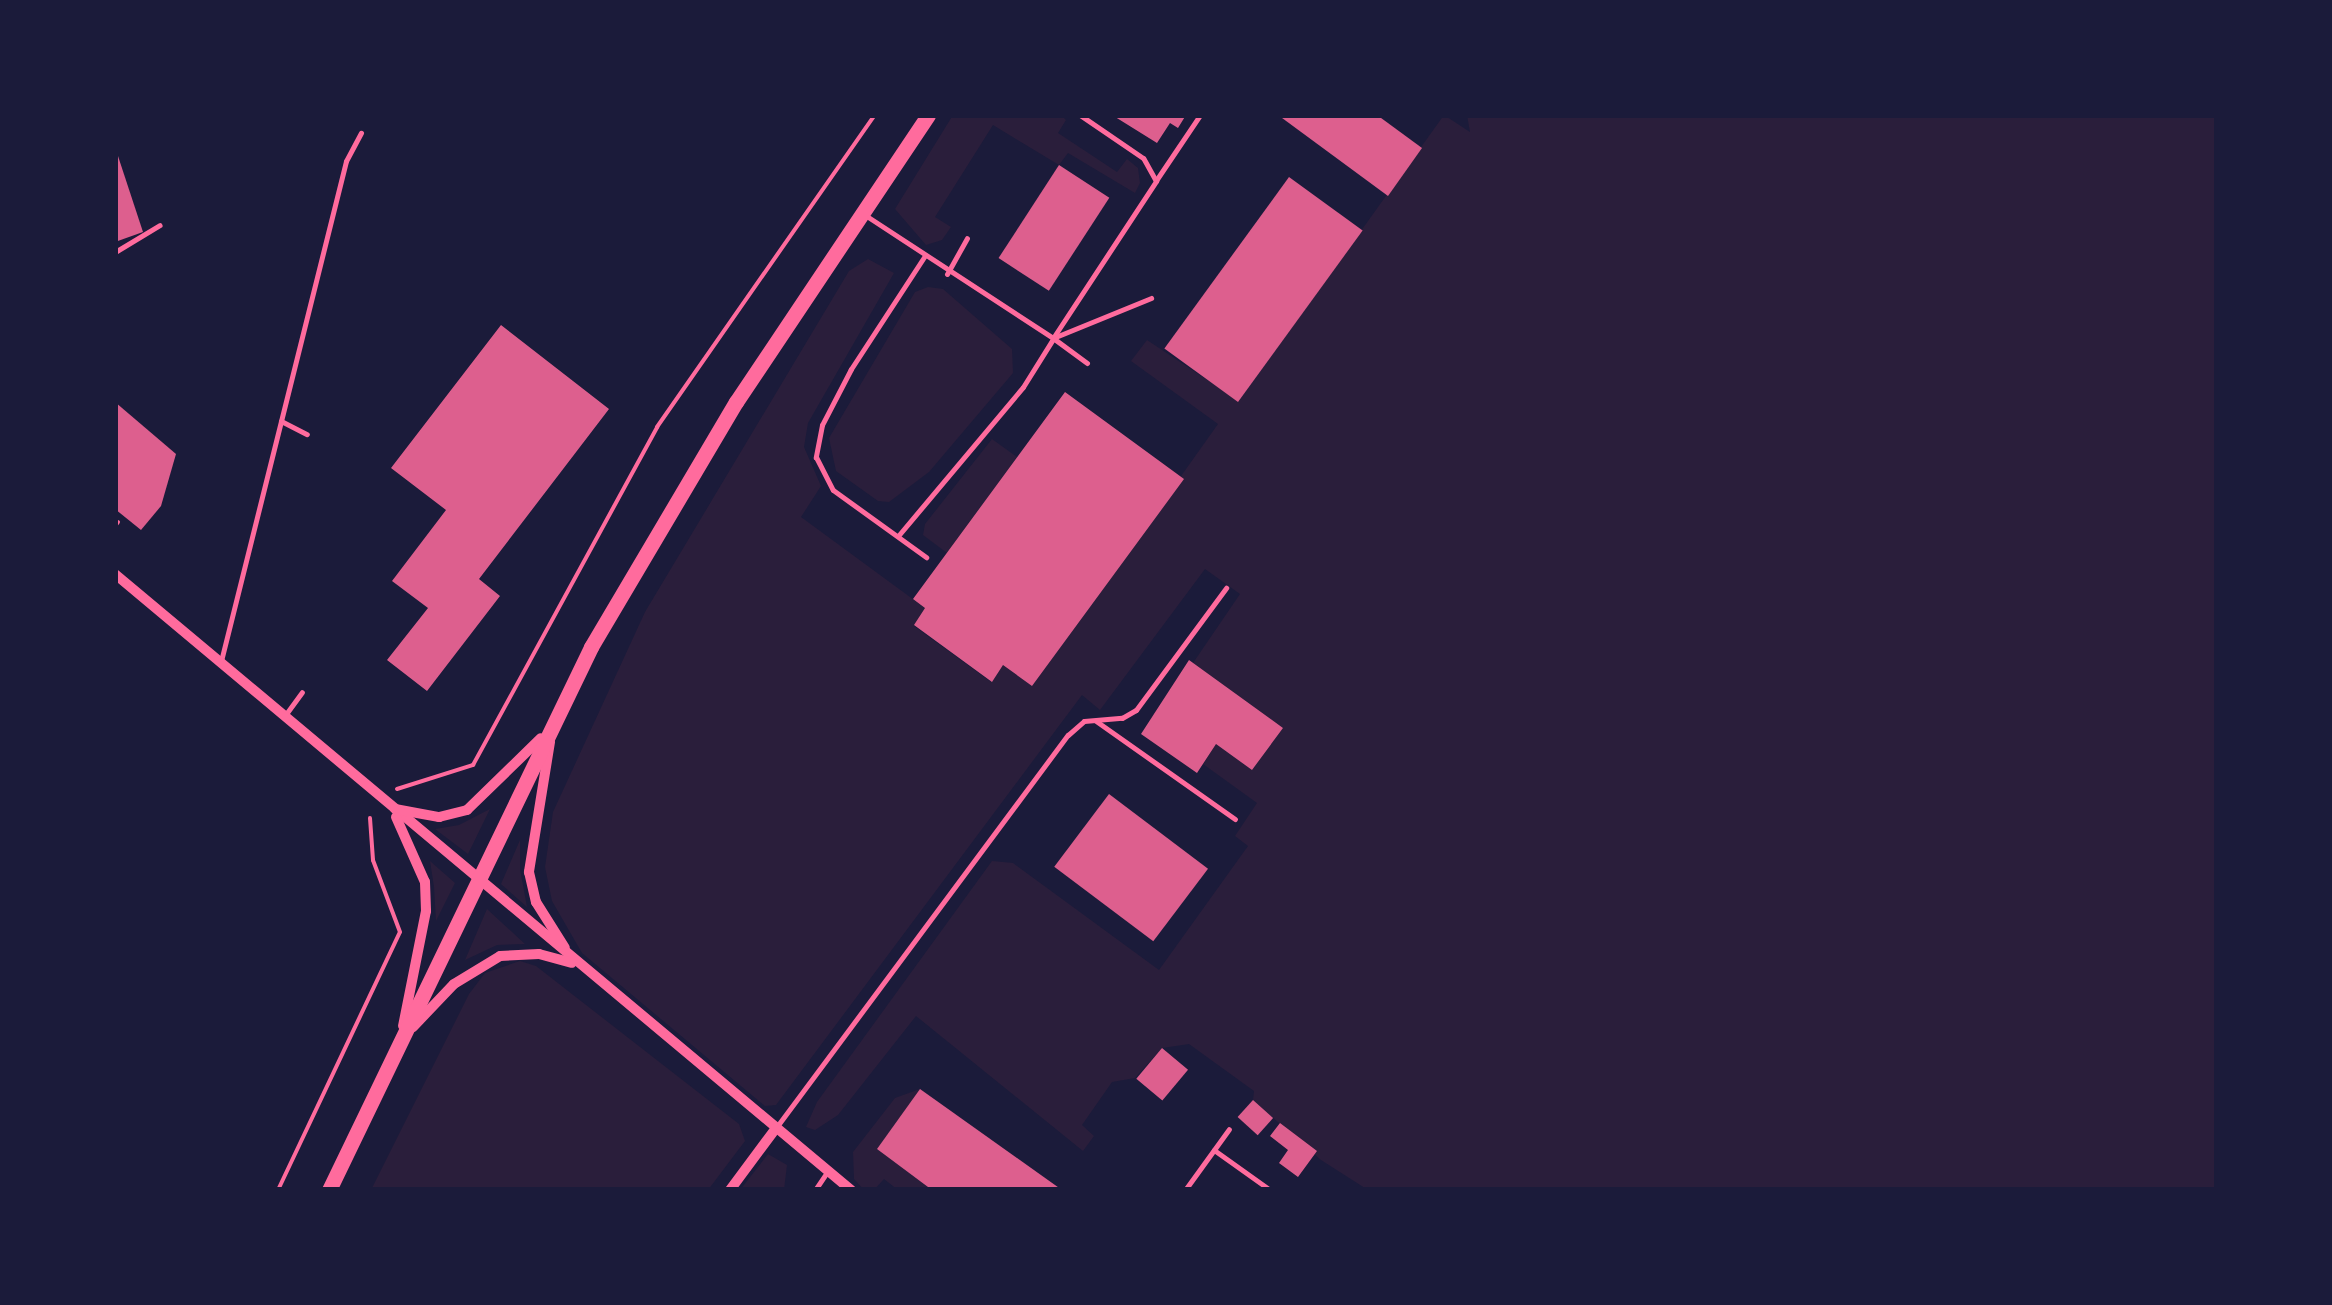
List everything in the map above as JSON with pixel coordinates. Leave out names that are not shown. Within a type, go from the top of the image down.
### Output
[{"type":"main road","points":[[329,1190],[554,721],[684,487],[928,115]]},
{"type":"street","points":[[115,574],[850,1190]]},
{"type":"street","points":[[391,808],[439,816],[467,810],[524,762],[554,721]]},
{"type":"street","points":[[554,721],[528,872],[544,916],[578,964]]},
{"type":"street","points":[[391,808],[411,842],[426,897],[424,942],[399,1042]]},
{"type":"street","points":[[399,1042],[454,984],[490,960],[518,952],[578,964]]},
{"type":"street","points":[[730,1190],[776,1128]]},
{"type":"lane","points":[[1080,115],[1143,158],[1156,181]]},
{"type":"lane","points":[[898,536],[1023,388],[1200,115]]},
{"type":"lane","points":[[220,662],[346,161],[361,133]]},
{"type":"lane","points":[[861,213],[947,274],[1054,338],[1087,363]]},
{"type":"lane","points":[[115,252],[160,226]]},
{"type":"lane","points":[[947,274],[968,238]]},
{"type":"lane","points":[[924,257],[831,406],[816,458],[833,490],[926,556]]},
{"type":"lane","points":[[1054,338],[1152,298]]},
{"type":"lane","points":[[281,421],[308,434]]},
{"type":"lane","points":[[776,1128],[1068,735],[1093,720],[1122,718],[1136,710],[1226,588]]},
{"type":"lane","points":[[284,716],[302,692]]},
{"type":"lane","points":[[1093,720],[1235,819]]},
{"type":"lane","points":[[1186,1190],[1229,1130]]},
{"type":"lane","points":[[1214,1150],[1270,1190]]},
{"type":"lane","points":[[815,1190],[828,1171]]},
{"type":"path","points":[[392,790],[473,764],[657,427],[875,115]]},
{"type":"path","points":[[278,1190],[400,932],[373,860],[370,818]]},
{"type":"shaded area","points":[[953,115],[1061,115],[1066,120],[1058,133],[1117,172],[1127,159],[1138,168],[1140,183],[1135,193],[1068,153],[1059,165],[993,125],[935,217],[951,227],[942,240],[926,245],[895,209]]},
{"type":"shaded area","points":[[1444,115],[1470,132],[1467,115],[2217,115],[2217,1190],[1368,1190],[1321,1160],[1253,1100],[1254,1091],[1189,1044],[1162,1048],[1135,1078],[1112,1082],[1082,1125],[1094,1136],[1083,1151],[916,1016],[838,1115],[815,1130],[806,1127],[817,1102],[992,861],[1013,863],[1159,970],[1248,846],[1235,836],[1257,803],[1203,764],[1216,744],[1252,770],[1283,728],[1193,663],[1240,594],[1205,569],[1100,710],[1082,695],[776,1105],[765,1106],[582,953],[552,901],[545,867],[553,812],[645,612],[849,271],[868,259],[894,273],[808,423],[804,447],[821,486],[801,517],[925,608],[914,626],[991,682],[1003,665],[1032,686],[1218,424],[1131,361],[1147,340],[1239,401]]},
{"type":"shaded area","points":[[928,287],[943,289],[1012,349],[1013,373],[929,472],[889,502],[878,501],[836,471],[829,438],[915,292]]},
{"type":"shaded area","points":[[992,439],[1017,457],[947,553],[923,535],[925,524]]},
{"type":"shaded area","points":[[490,809],[468,854],[435,829],[459,825]]},
{"type":"shaded area","points":[[520,840],[520,869],[527,907],[501,884]]},
{"type":"shaded area","points":[[430,861],[455,883],[436,921],[434,887]]},
{"type":"shaded area","points":[[487,909],[525,944],[497,945],[465,960]]},
{"type":"shaded area","points":[[520,961],[536,966],[739,1124],[745,1141],[708,1190],[371,1190],[469,994],[485,973]]},
{"type":"shaded area","points":[[920,1089],[877,1149],[932,1190],[898,1190],[884,1179],[874,1190],[864,1190],[854,1179],[853,1152],[895,1098]]},
{"type":"shaded area","points":[[768,1154],[787,1165],[784,1190],[740,1190]]},
{"type":"building","points":[[1112,115],[1186,115],[1178,128],[1170,123],[1157,143]]},
{"type":"building","points":[[1278,115],[1377,115],[1422,148],[1388,196]]},
{"type":"building","points":[[115,151],[143,232],[115,242]]},
{"type":"building","points":[[1059,165],[1109,198],[1049,291],[999,258]]},
{"type":"building","points":[[1289,177],[1363,230],[1238,402],[1164,349]]},
{"type":"building","points":[[501,325],[609,409],[479,579],[500,596],[427,691],[387,660],[428,608],[392,581],[446,510],[391,468]]},
{"type":"building","points":[[1065,392],[1184,479],[1032,686],[1003,665],[992,682],[914,625],[925,608],[913,599]]},
{"type":"building","points":[[115,402],[176,454],[161,506],[141,530],[115,509]]},
{"type":"building","points":[[1189,660],[1283,728],[1252,770],[1216,744],[1197,773],[1141,734]]},
{"type":"building","points":[[1109,794],[1208,869],[1153,941],[1054,867]]},
{"type":"building","points":[[1162,1048],[1188,1070],[1162,1100],[1136,1079]]},
{"type":"building","points":[[920,1089],[1062,1190],[932,1190],[877,1149]]},
{"type":"building","points":[[1253,1100],[1273,1118],[1258,1135],[1238,1117]]},
{"type":"building","points":[[1280,1123],[1317,1151],[1298,1177],[1279,1163],[1288,1150],[1270,1136]]}]
